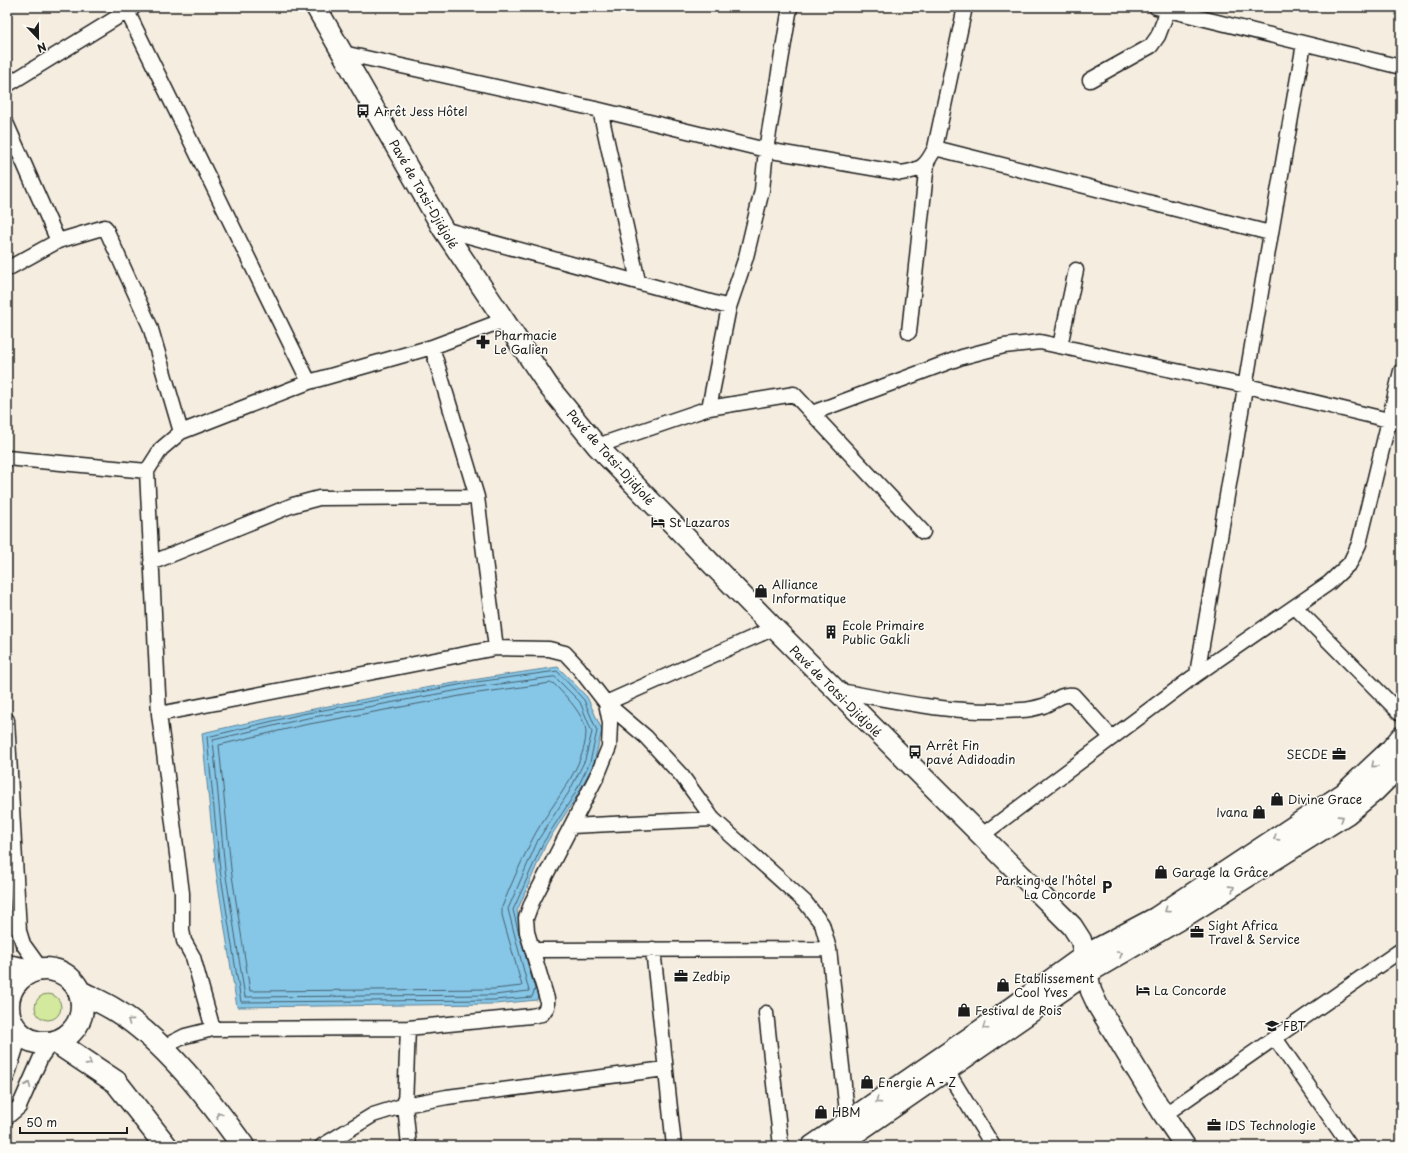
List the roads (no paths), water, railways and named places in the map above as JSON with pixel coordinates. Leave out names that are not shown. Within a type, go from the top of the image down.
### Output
[{"type":"main road","points":[[7,966],[37,970],[53,970],[64,974],[74,982],[80,992],[83,1004],[81,1017],[76,1028],[67,1037],[53,1043],[40,1044],[29,1040],[13,1027],[7,1009],[9,997],[14,986],[22,977],[37,970]]},
{"type":"main road","points":[[80,992],[116,1010],[139,1027],[193,1082],[243,1146]]},
{"type":"main road","points":[[53,1043],[116,1082],[166,1146]]},
{"type":"street","name":"Pavé de Totsi-Djidjolé","points":[[316,7],[443,229],[549,387],[597,446],[774,628],[1072,926],[1081,940],[1091,991],[1098,1006],[1164,1115],[1185,1146]]},
{"type":"street","points":[[709,408],[729,307],[746,257],[762,190],[766,150],[790,7]]},
{"type":"street","points":[[909,332],[927,163],[935,148],[965,7]]},
{"type":"street","points":[[1090,80],[1151,46],[1158,36],[1162,8],[1401,67]]},
{"type":"street","points":[[7,85],[130,9],[309,382]]},
{"type":"street","points":[[1197,674],[1246,386],[1270,233],[1304,44]]},
{"type":"street","points":[[343,53],[600,110],[766,150],[901,173],[916,171],[927,163]]},
{"type":"street","points":[[600,110],[638,280]]},
{"type":"street","points":[[7,125],[58,241]]},
{"type":"street","points":[[935,148],[1270,233]]},
{"type":"street","points":[[7,269],[58,241],[106,227],[150,326],[181,432]]},
{"type":"street","points":[[443,229],[638,280],[729,307]]},
{"type":"street","points":[[1060,346],[1076,270]]},
{"type":"street","points":[[213,1029],[193,957],[183,935],[182,893],[159,714],[147,471],[161,449],[181,432],[309,382],[432,347],[504,320]]},
{"type":"street","points":[[812,413],[969,355],[1004,346],[1040,342],[1246,386],[1396,421]]},
{"type":"street","points":[[432,347],[477,498],[496,648]]},
{"type":"street","points":[[981,836],[1197,674],[1329,583],[1350,563],[1359,544],[1396,421],[1401,370]]},
{"type":"street","points":[[597,446],[709,408],[794,394],[922,532]]},
{"type":"street","points":[[7,458],[147,471]]},
{"type":"street","points":[[151,563],[293,505],[319,498],[477,498]]},
{"type":"street","points":[[1295,607],[1401,714]]},
{"type":"street","points":[[606,703],[774,628]]},
{"type":"street","points":[[159,714],[496,648],[549,648],[565,653],[606,703],[646,737],[682,776],[713,819],[805,902],[822,924],[829,949],[848,1121]]},
{"type":"street","points":[[836,690],[919,706],[972,712],[1023,710],[1044,706],[1066,694],[1073,695],[1112,738]]},
{"type":"street","points":[[161,1048],[185,1036],[213,1029],[408,1028],[542,1014],[547,1007],[547,999],[527,932],[526,918],[532,902],[609,747],[610,723],[606,703]]},
{"type":"street","points":[[7,720],[11,863],[19,931],[23,944],[37,970]]},
{"type":"street","points":[[812,1146],[988,1025],[1086,964],[1308,817],[1344,792],[1391,749],[1401,737]]},
{"type":"street","points":[[837,1146],[946,1071],[1086,964],[1187,915],[1347,814],[1375,791],[1401,765]]},
{"type":"street","points":[[571,826],[713,819]]},
{"type":"street","points":[[653,949],[674,1146]]},
{"type":"street","points":[[533,950],[829,949]]},
{"type":"street","points":[[1164,1115],[1401,950]]},
{"type":"street","points":[[766,1013],[781,1146]]},
{"type":"street","points":[[7,1077],[13,1027]]},
{"type":"street","points":[[408,1028],[405,1105],[409,1146]]},
{"type":"street","points":[[1275,1038],[1350,1146]]},
{"type":"street","points":[[7,1116],[19,1107],[40,1057],[53,1043]]},
{"type":"street","points":[[322,1146],[335,1136],[373,1115],[405,1105],[446,1097],[665,1069]]},
{"type":"street","points":[[946,1071],[993,1146]]},
{"type":"water","points":[[558,667],[587,697],[602,730],[594,763],[577,796],[546,844],[517,911],[539,989],[537,1000],[495,1004],[237,1007],[216,871],[202,733],[379,696]]},
{"type":"place","name":"Arrêt Jess Hôtel","points":[[363,111]]},
{"type":"place","name":"Pharmacie Le Galien","points":[[483,342]]},
{"type":"place","name":"St Lazaros","points":[[658,522]]},
{"type":"place","name":"Alliance Informatique","points":[[761,591]]},
{"type":"place","name":"Ecole Primaire Public Gakli","points":[[831,632]]},
{"type":"place","name":"Arrêt Fin pavé Adidoadin","points":[[915,752]]},
{"type":"place","name":"SECDE","points":[[1339,754]]},
{"type":"place","name":"Divine Grace","points":[[1277,799]]},
{"type":"place","name":"Ivana","points":[[1259,812]]},
{"type":"place","name":"Garage la Grâce","points":[[1161,872]]},
{"type":"place","name":"Parking de l'hôtel La Concorde","points":[[1107,887]]},
{"type":"place","name":"Sight Africa Travel & Service","points":[[1197,932]]},
{"type":"place","name":"Zedbip","points":[[681,976]]},
{"type":"place","name":"Etablissement Cool Yves","points":[[1003,985]]},
{"type":"place","name":"La Concorde","points":[[1143,990]]},
{"type":"place","name":"Festival de Rois","points":[[964,1010]]},
{"type":"place","name":"FBT","points":[[1272,1026]]},
{"type":"place","name":"Energie A - Z","points":[[867,1082]]},
{"type":"place","name":"HBM","points":[[821,1112]]},
{"type":"place","name":"IDS Technologie","points":[[1214,1125]]}]
